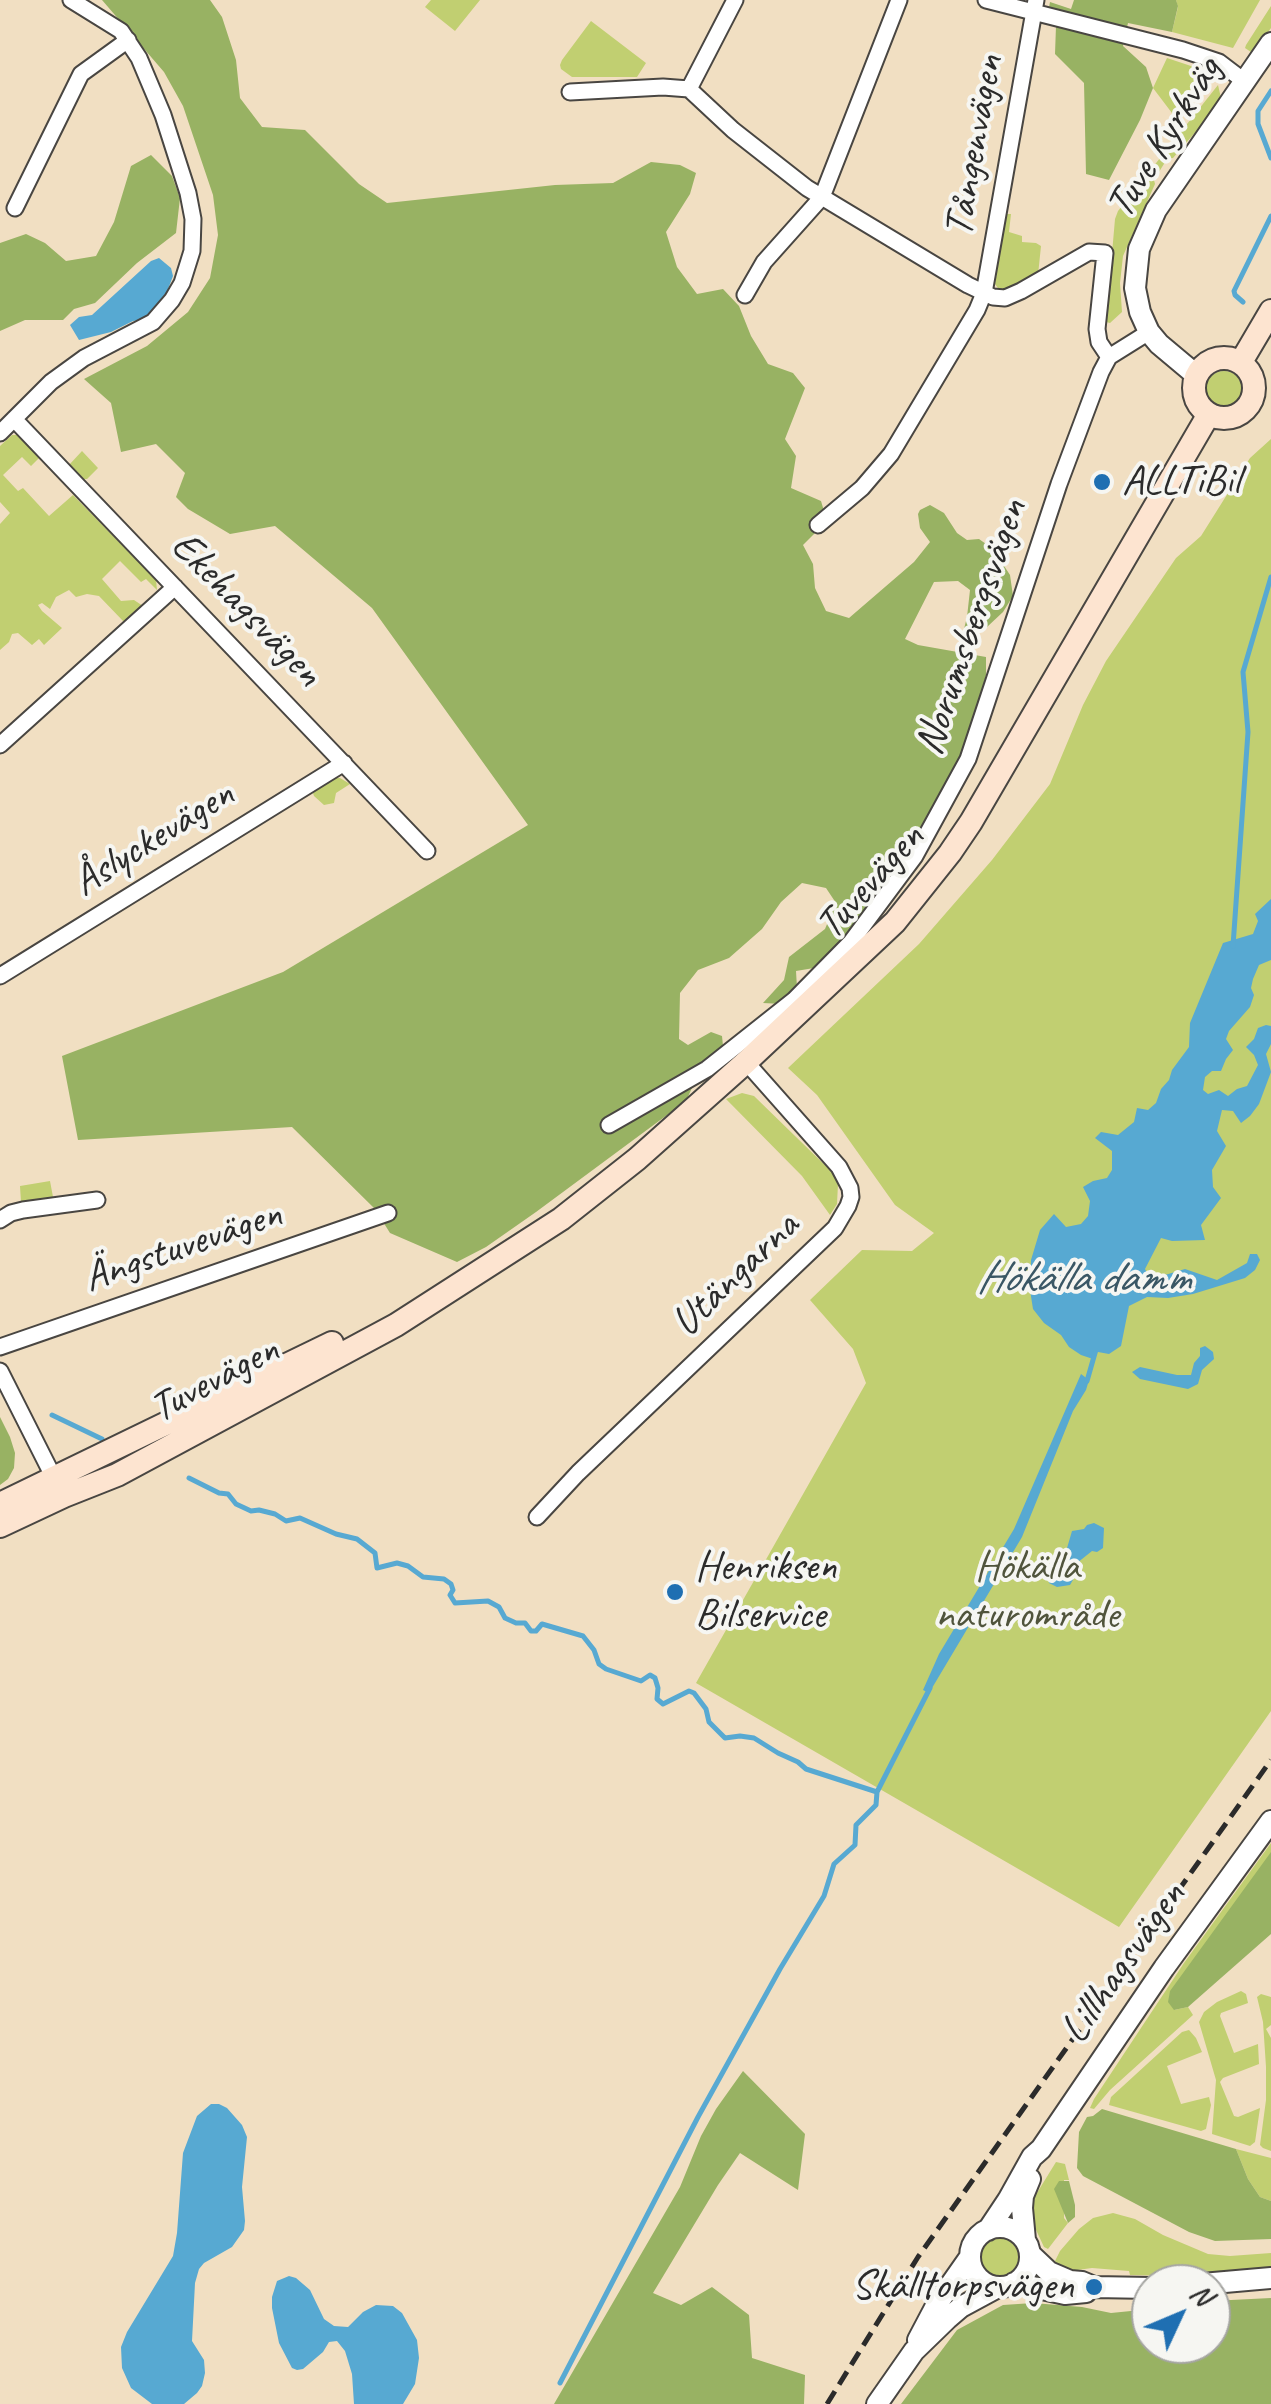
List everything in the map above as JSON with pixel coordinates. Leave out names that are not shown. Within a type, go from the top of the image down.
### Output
[{"type":"main road","points":[[1241,362],[1271,311]]},
{"type":"main road","points":[[1227,357],[1241,362],[1254,381],[1250,404],[1232,418],[1203,410],[1195,397],[1194,382],[1200,369],[1212,360],[1227,357]]},
{"type":"main road","name":"Tuvevägen","points":[[0,1526],[59,1487],[392,1313],[457,1284],[561,1219],[637,1159],[746,1062],[895,922],[950,853],[1209,414]]},
{"type":"main road","name":"Tuvevägen","points":[[0,1504],[59,1487]]},
{"type":"street","points":[[0,433],[51,382],[84,358],[153,322],[182,283],[194,237],[188,193],[163,114],[139,58],[113,26],[71,0]]},
{"type":"street","points":[[689,89],[736,0]]},
{"type":"street","points":[[745,295],[757,270],[822,197],[899,0]]},
{"type":"street","name":"Tångenvägen","points":[[986,0],[1035,5],[1183,50],[1219,62],[1244,81]]},
{"type":"street","name":"Tångenvägen","points":[[818,524],[862,488],[891,454],[977,310],[984,293],[1035,5]]},
{"type":"street","points":[[15,208],[81,74],[128,40]]},
{"type":"street","name":"Tuve Kyrkväg","points":[[1149,332],[1135,288],[1139,249],[1146,230],[1180,173],[1271,42]]},
{"type":"street","points":[[570,92],[689,89],[733,130],[822,197],[993,298],[1005,298],[1090,252],[1105,253],[1097,329],[1099,342],[1110,357],[1149,332],[1196,375]]},
{"type":"street","name":"Norumsbergsvägen","points":[[609,1125],[707,1069],[794,1000],[851,942],[915,856],[968,759],[1058,484],[1089,400],[1110,357]]},
{"type":"street","name":"Ekehagsvägen","points":[[14,419],[427,851]]},
{"type":"street","points":[[0,745],[175,587]]},
{"type":"street","name":"Åslyckevägen","points":[[0,976],[344,763]]},
{"type":"street","name":"Utängarna","points":[[537,1517],[835,1228],[848,1206],[851,1197],[846,1176],[746,1062]]},
{"type":"street","points":[[0,1220],[23,1210],[97,1200]]},
{"type":"street","name":"Ängstuvevägen","points":[[0,1347],[388,1213]]},
{"type":"street","points":[[0,1371],[59,1487]]},
{"type":"street","name":"Lillhagsvägen","points":[[877,2404],[914,2352],[961,2306],[1026,2273],[1028,2247],[1022,2224],[1023,2196],[1041,2149],[1164,1968],[1271,1821]]},
{"type":"street","name":"Lillhagsvägen","points":[[914,2352],[937,2304],[970,2257],[975,2240],[988,2230],[1032,2157],[1041,2149]]},
{"type":"street","points":[[988,2230],[998,2227],[1018,2232],[1056,2277],[1094,2288],[1131,2288]]},
{"type":"street","points":[[970,2257],[972,2268],[987,2284],[1065,2294],[1094,2288]]},
{"type":"street","points":[[1231,2281],[1271,2278]]},
{"type":"green space","points":[[102,0],[210,0],[222,17],[236,60],[240,98],[262,127],[305,130],[359,184],[387,203],[555,185],[613,183],[651,162],[680,165],[696,173],[690,194],[666,232],[677,267],[697,294],[723,289],[739,306],[768,364],[793,373],[805,388],[785,439],[796,456],[791,488],[821,501],[827,521],[803,545],[813,564],[815,588],[826,611],[849,618],[914,562],[930,542],[920,528],[918,514],[930,505],[944,513],[957,533],[967,540],[979,539],[993,549],[1010,575],[1013,596],[987,627],[964,629],[970,590],[958,581],[934,582],[905,639],[918,645],[986,657],[986,675],[958,763],[930,818],[858,922],[814,968],[796,971],[797,988],[782,1004],[763,1003],[784,980],[789,957],[825,929],[836,903],[826,888],[802,883],[781,902],[762,929],[729,958],[698,970],[680,993],[679,1039],[688,1045],[711,1032],[722,1036],[723,1046],[701,1068],[686,1101],[536,1212],[457,1262],[390,1233],[375,1209],[292,1127],[78,1140],[62,1056],[283,972],[528,825],[372,608],[275,526],[230,534],[188,509],[176,497],[185,473],[156,444],[121,452],[111,403],[84,379],[147,346],[188,312],[210,278],[218,235],[213,195],[183,106],[164,72]]},
{"type":"green space","points":[[431,0],[480,0],[455,31],[425,7]]},
{"type":"green space","points":[[1074,0],[1176,0],[1178,6],[1172,32],[1128,23],[1123,46],[1146,67],[1153,88],[1109,180],[1086,174],[1084,83],[1055,54],[1056,26],[1046,24],[1050,2],[1071,9]]},
{"type":"green space","points":[[1176,0],[1260,0],[1233,48],[1172,32]]},
{"type":"green space","points":[[1271,6],[1271,28],[1251,52],[1246,45]]},
{"type":"green space","points":[[591,21],[646,63],[637,77],[572,77],[561,69],[562,60]]},
{"type":"green space","points":[[1167,58],[1194,67],[1212,80],[1178,121],[1153,88]]},
{"type":"green space","points":[[1218,85],[1218,106],[1173,158],[1167,159],[1154,180],[1123,256],[1122,312],[1106,322],[1118,211]]},
{"type":"green space","points":[[151,155],[172,176],[180,198],[176,233],[95,303],[74,309],[63,320],[25,320],[0,331],[0,243],[26,234],[45,243],[66,261],[96,256],[114,222],[131,166]]},
{"type":"green space","points":[[1006,214],[1011,214],[1009,232],[1022,236],[1022,242],[1041,246],[1038,275],[1012,290],[1000,291],[995,284]]},
{"type":"green space","points":[[1224,371],[1237,376],[1242,389],[1237,402],[1224,407],[1211,402],[1206,389],[1211,376]]},
{"type":"green space","points":[[12,435],[18,435],[40,457],[31,466],[22,457],[3,475],[18,491],[23,488],[49,516],[73,495],[156,580],[157,590],[146,579],[141,582],[120,561],[102,579],[121,601],[134,600],[143,606],[124,622],[99,596],[76,597],[69,590],[56,597],[50,609],[42,603],[38,605],[62,628],[44,645],[39,639],[32,645],[18,633],[12,634],[0,650],[0,524],[10,513],[0,502],[0,446]]},
{"type":"green space","name":"Hökälla naturområde","points":[[1271,439],[1271,1711],[1119,1927],[696,1683],[866,1383],[853,1349],[810,1300],[862,1250],[912,1251],[934,1233],[895,1205],[817,1095],[788,1068],[919,944],[992,860],[1050,784],[1106,661],[1176,558],[1201,536],[1250,458]]},
{"type":"green space","points":[[82,451],[98,468],[87,479],[69,465]]},
{"type":"green space","points":[[336,778],[350,784],[336,793],[334,803],[324,805],[312,790]]},
{"type":"green space","points":[[742,1093],[754,1096],[835,1175],[837,1204],[830,1215],[802,1176],[726,1099]]},
{"type":"green space","points":[[50,1181],[53,1197],[21,1202],[20,1186]]},
{"type":"green space","points":[[0,1417],[15,1453],[14,1468],[0,1485]]},
{"type":"green space","points":[[1271,1843],[1271,1853],[1174,2010],[1188,2007],[1193,2015],[1094,2109],[1090,2108],[1184,1963]]},
{"type":"green space","points":[[1271,1852],[1271,1934],[1188,2007],[1174,2010],[1168,2002],[1170,1991]]},
{"type":"green space","points":[[1241,1991],[1248,2003],[1220,2016],[1234,2053],[1258,2044],[1259,2064],[1220,2082],[1234,2116],[1260,2108],[1255,2142],[1250,2146],[1212,2134],[1216,2080],[1199,2022],[1217,2002]]},
{"type":"green space","points":[[1257,1997],[1271,1997],[1271,2025],[1266,2029],[1271,2038],[1271,2151],[1260,2145],[1266,2100],[1263,2022]]},
{"type":"green space","points":[[1189,2030],[1202,2052],[1167,2066],[1181,2104],[1209,2097],[1206,2129],[1201,2131],[1109,2105],[1111,2097],[1182,2032]]},
{"type":"green space","points":[[743,2071],[805,2134],[798,2190],[740,2153],[653,2293],[681,2305],[712,2287],[749,2315],[752,2358],[805,2375],[804,2404],[554,2404],[680,2187],[716,2109]]},
{"type":"green space","points":[[1102,2109],[1236,2149],[1260,2197],[1271,2201],[1271,2239],[1215,2241],[1189,2232],[1083,2176],[1077,2168],[1079,2132],[1087,2117]]},
{"type":"green space","points":[[1236,2149],[1271,2158],[1271,2201],[1260,2197]]},
{"type":"green space","points":[[1056,2162],[1065,2164],[1069,2180],[1064,2180],[1064,2218],[1068,2223],[1048,2249],[1031,2219],[1032,2201]]},
{"type":"green space","points":[[1059,2181],[1069,2181],[1075,2205],[1075,2217],[1068,2223],[1054,2189]]},
{"type":"green space","points":[[1113,2213],[1135,2219],[1208,2254],[1271,2253],[1271,2267],[1231,2271],[1231,2264],[1131,2264],[1131,2275],[1129,2271],[1092,2268],[1070,2271],[1057,2265],[1060,2251],[1093,2218]]},
{"type":"green space","points":[[1000,2238],[1014,2244],[1020,2258],[1014,2272],[1000,2278],[986,2272],[980,2258],[986,2244]]},
{"type":"green space","points":[[1271,2298],[1271,2404],[901,2404],[957,2330],[1003,2305],[1033,2303],[1111,2313],[1131,2311],[1131,2364],[1231,2364],[1231,2300]]},
{"type":"water","points":[[159,258],[171,268],[173,276],[167,292],[153,309],[142,320],[79,340],[70,325],[79,317],[92,315]]},
{"type":"water","name":"Hökälla damm","points":[[1271,899],[1271,960],[1259,965],[1251,988],[1254,995],[1250,1007],[1226,1039],[1233,1050],[1221,1071],[1212,1071],[1205,1077],[1203,1090],[1208,1094],[1219,1090],[1228,1096],[1247,1086],[1258,1065],[1246,1047],[1258,1028],[1266,1025],[1271,1026],[1271,1044],[1266,1054],[1271,1072],[1259,1104],[1241,1123],[1233,1111],[1222,1110],[1217,1131],[1226,1146],[1212,1170],[1213,1187],[1221,1198],[1201,1225],[1205,1240],[1161,1238],[1145,1269],[1147,1273],[1165,1275],[1185,1269],[1217,1280],[1247,1263],[1250,1254],[1257,1254],[1260,1260],[1245,1278],[1193,1294],[1147,1297],[1129,1306],[1121,1346],[1109,1354],[1098,1352],[1093,1359],[1081,1355],[1033,1309],[1031,1260],[1040,1230],[1054,1214],[1066,1227],[1081,1224],[1088,1216],[1090,1201],[1083,1187],[1107,1178],[1112,1170],[1112,1151],[1095,1138],[1101,1132],[1118,1135],[1134,1122],[1137,1108],[1148,1110],[1156,1103],[1189,1047],[1190,1023],[1223,943],[1253,934],[1258,921],[1255,914]]},
{"type":"water","points":[[1205,1346],[1213,1352],[1214,1359],[1202,1370],[1198,1384],[1188,1389],[1140,1379],[1132,1372],[1140,1367],[1191,1375],[1200,1348]]},
{"type":"water","points":[[1081,1374],[1089,1380],[1086,1390],[1073,1411],[1022,1537],[929,1693],[923,1690],[939,1654],[1014,1529]]},
{"type":"water","points":[[1094,1523],[1104,1528],[1103,1548],[1077,1563],[1070,1585],[1057,1587],[1049,1583],[1048,1577],[1065,1555],[1072,1531]]},
{"type":"water","points":[[211,2104],[227,2108],[247,2137],[242,2187],[244,2230],[232,2247],[204,2263],[195,2283],[192,2341],[204,2360],[202,2386],[184,2404],[152,2404],[131,2388],[122,2368],[121,2347],[173,2256],[183,2153],[197,2116]]},
{"type":"water","points":[[289,2276],[310,2290],[324,2319],[334,2326],[348,2327],[376,2305],[393,2306],[402,2313],[417,2340],[419,2358],[415,2384],[403,2404],[354,2404],[352,2374],[345,2351],[337,2341],[329,2342],[303,2369],[292,2368],[279,2343],[272,2308],[277,2281]]},
{"type":"waterway","points":[[1271,91],[1258,111],[1258,124],[1271,158]]},
{"type":"waterway","points":[[1243,302],[1234,291],[1271,216]]},
{"type":"waterway","points":[[1233,946],[1248,732],[1243,672],[1271,577]]},
{"type":"waterway","points":[[1087,1381],[1095,1353]]},
{"type":"waterway","points":[[52,1415],[102,1439]]},
{"type":"waterway","points":[[189,1478],[228,1494],[236,1504],[251,1511],[275,1514],[286,1521],[300,1518],[357,1539],[375,1553],[377,1568],[397,1563],[423,1577],[444,1579],[451,1584],[450,1595],[455,1603],[488,1601],[499,1607],[505,1618],[525,1623],[531,1631],[542,1624],[583,1636],[606,1669],[641,1681],[650,1675],[655,1678],[657,1699],[663,1704],[689,1691],[694,1693],[706,1709],[709,1722],[725,1738],[754,1738],[806,1769],[877,1792]]},
{"type":"waterway","points":[[560,2383],[698,2117],[824,1896],[834,1864],[855,1845],[856,1825],[876,1805],[877,1792],[930,1688]]},
{"type":"railway","points":[[827,2404],[918,2257],[1271,1760]]},
{"type":"place","name":"ALLTiBil","points":[[1102,482]]},
{"type":"place","name":"Henriksen Bilservice","points":[[675,1592]]},
{"type":"place","name":"Skälltorpsvägen","points":[[1094,2287]]}]
